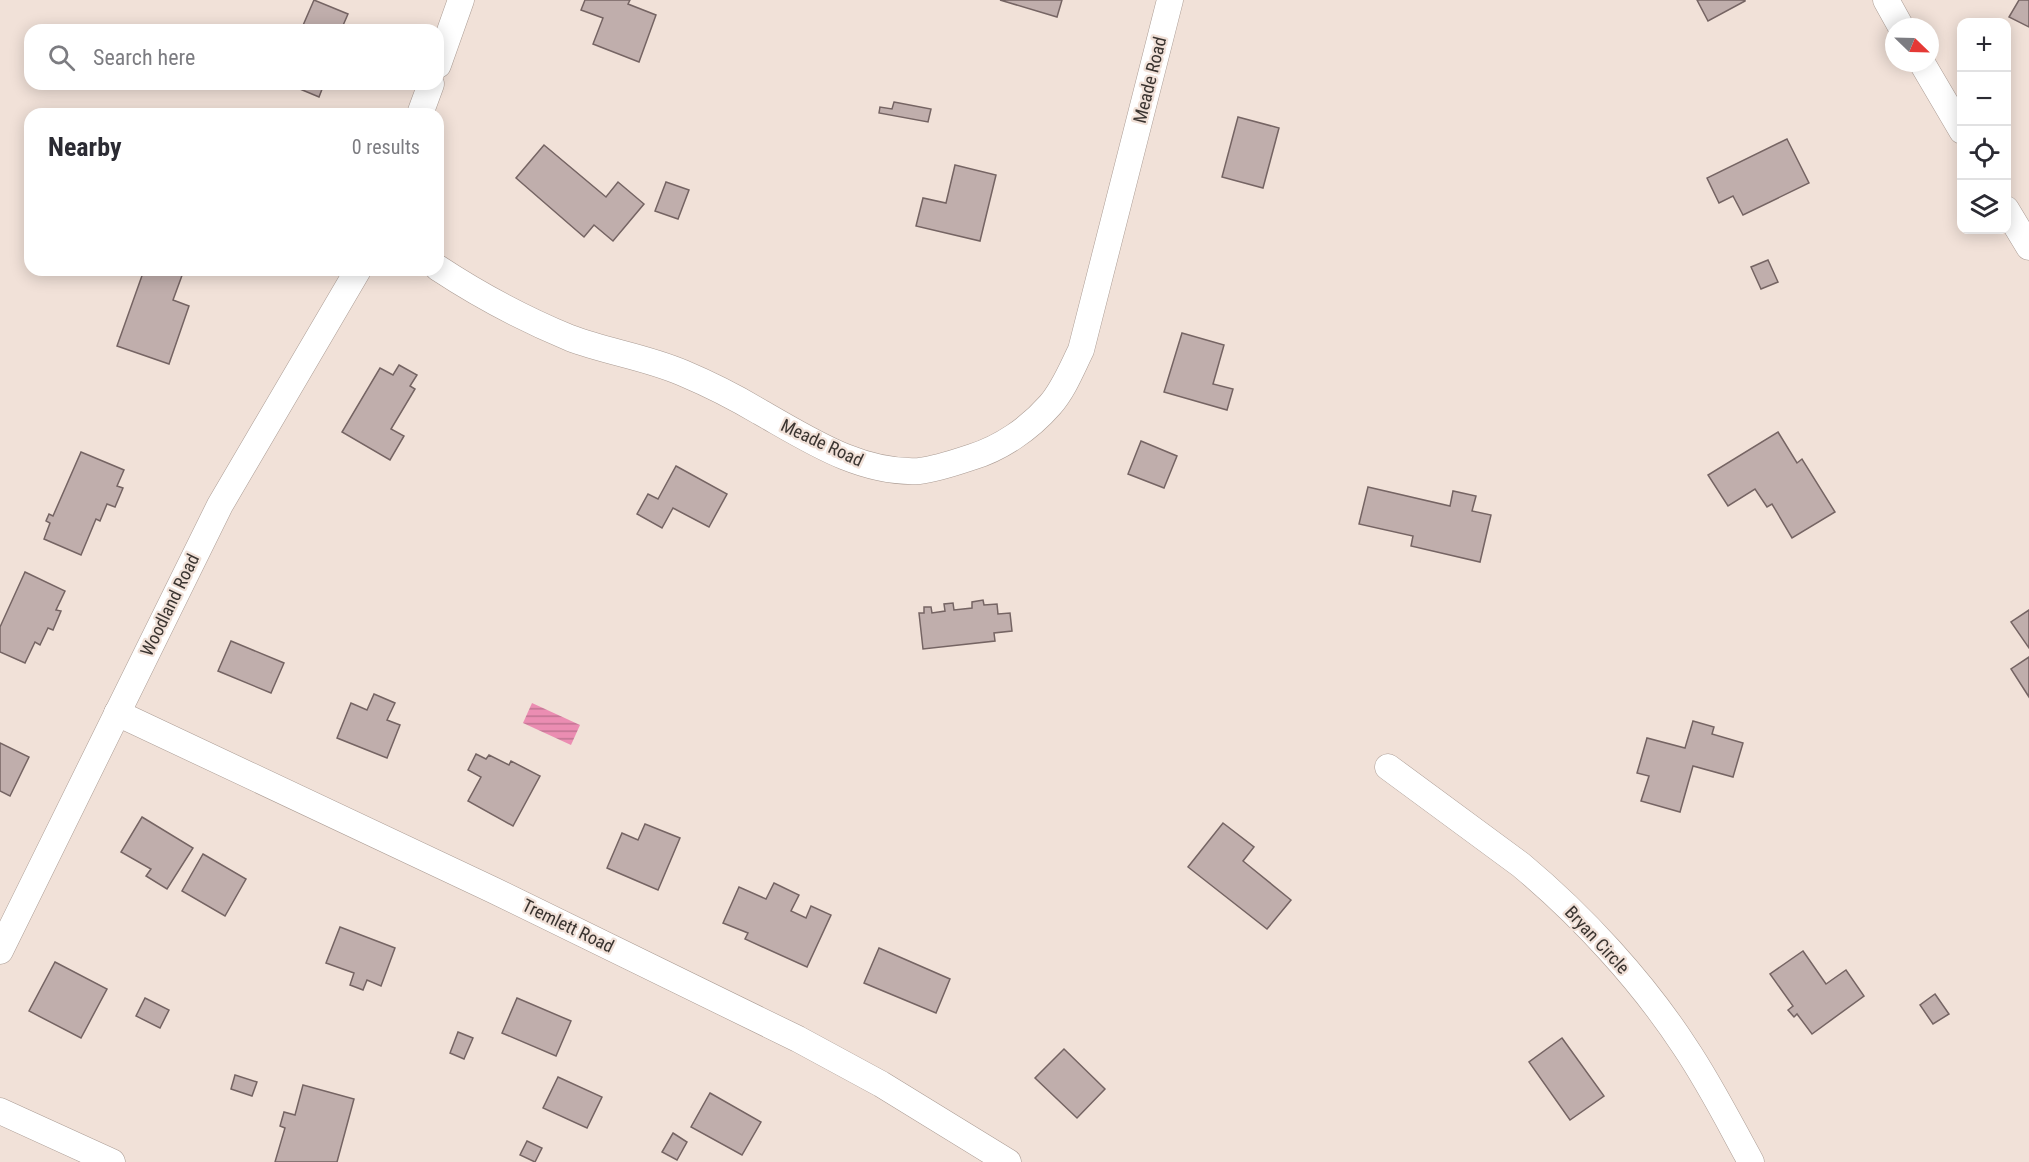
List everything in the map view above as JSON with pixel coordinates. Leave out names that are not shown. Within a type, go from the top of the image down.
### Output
[{"type":"street","points":[[444,48],[461,0]]},
{"type":"street","name":"Meade Road","points":[[444,272],[476,293],[570,338],[653,362],[682,373],[759,411],[797,434],[870,466],[918,471],[981,454],[1006,442],[1029,425],[1051,404],[1067,379],[1081,350],[1170,0]]},
{"type":"street","points":[[1886,0],[1896,18]]},
{"type":"street","points":[[1927,72],[1959,126]]},
{"type":"street","points":[[422,108],[429,90]]},
{"type":"street","points":[[2011,216],[2029,248]]},
{"type":"street","name":"Woodland Road","points":[[0,951],[220,505],[354,276]]},
{"type":"street","name":"Tremlett Road","points":[[117,713],[493,890],[798,1039],[881,1084],[1008,1162]]},
{"type":"street","name":"Bryan Circle","points":[[1388,767],[1521,865],[1584,923],[1651,1000],[1685,1047],[1751,1162]]},
{"type":"street","points":[[0,1111],[112,1162]]},
{"type":"shaded area","points":[[532,703],[580,725],[571,745],[523,723]]},
{"type":"building","points":[[314,0],[348,14],[344,24],[304,24]]},
{"type":"building","points":[[585,0],[630,0],[628,4],[656,15],[639,62],[593,44],[603,18],[581,10]]},
{"type":"building","points":[[1000,0],[1062,0],[1057,17]]},
{"type":"building","points":[[1697,0],[1745,0],[1745,1],[1708,21]]},
{"type":"building","points":[[2019,0],[2029,0],[2029,27],[2009,17]]},
{"type":"building","points":[[302,90],[322,90],[319,97]]},
{"type":"building","points":[[894,102],[931,109],[928,122],[879,113],[880,107],[892,109]]},
{"type":"building","points":[[1238,117],[1279,128],[1263,188],[1222,177]]},
{"type":"building","points":[[1787,139],[1809,183],[1743,215],[1733,196],[1719,203],[1707,178]]},
{"type":"building","points":[[544,145],[606,197],[618,182],[644,204],[613,241],[594,225],[584,237],[516,178]]},
{"type":"building","points":[[955,165],[996,175],[980,241],[916,226],[923,198],[946,203]]},
{"type":"building","points":[[666,182],[689,190],[678,219],[655,211]]},
{"type":"building","points":[[1768,260],[1778,282],[1761,289],[1751,267]]},
{"type":"building","points":[[142,276],[182,276],[173,300],[189,306],[169,364],[117,346]]},
{"type":"building","points":[[1182,333],[1224,345],[1213,384],[1233,389],[1227,410],[1164,392]]},
{"type":"building","points":[[399,365],[417,375],[410,386],[415,389],[391,429],[404,436],[390,460],[342,432],[380,368],[393,375]]},
{"type":"building","points":[[1778,432],[1797,463],[1802,459],[1835,512],[1792,538],[1772,504],[1767,507],[1755,489],[1728,506],[1708,475]]},
{"type":"building","points":[[1141,441],[1177,456],[1164,488],[1128,474]]},
{"type":"building","points":[[81,452],[124,470],[117,486],[123,488],[115,507],[107,504],[100,521],[96,519],[81,555],[44,539],[50,523],[46,521],[49,514],[53,516]]},
{"type":"building","points":[[676,466],[727,494],[709,527],[673,508],[662,528],[637,514],[648,494],[658,499]]},
{"type":"building","points":[[1368,487],[1450,506],[1453,491],[1476,496],[1472,511],[1491,515],[1480,562],[1411,546],[1413,536],[1359,524]]},
{"type":"building","points":[[25,572],[65,591],[56,610],[61,611],[53,630],[48,628],[40,645],[35,642],[25,663],[0,652],[0,627]]},
{"type":"building","points":[[983,600],[984,605],[997,604],[998,614],[1010,613],[1012,631],[994,633],[995,641],[923,649],[919,613],[924,613],[924,607],[931,607],[932,613],[945,611],[944,604],[953,603],[954,610],[972,608],[972,602]]},
{"type":"building","points":[[2029,610],[2029,648],[2011,622]]},
{"type":"building","points":[[231,641],[284,663],[271,693],[218,671]]},
{"type":"building","points":[[2029,657],[2029,697],[2011,669]]},
{"type":"building","points":[[374,694],[395,703],[387,720],[400,725],[387,758],[337,738],[351,703],[367,710]]},
{"type":"building","points":[[1693,721],[1714,727],[1712,734],[1743,743],[1733,777],[1693,766],[1680,812],[1641,801],[1649,776],[1637,773],[1647,738],[1685,748]]},
{"type":"building","points":[[0,743],[29,757],[10,796],[0,791]]},
{"type":"building","points":[[476,754],[486,759],[489,755],[509,765],[511,761],[540,776],[513,826],[468,801],[481,777],[468,770]]},
{"type":"building","points":[[142,817],[193,848],[167,889],[146,876],[151,869],[121,852]]},
{"type":"building","points":[[1223,823],[1254,847],[1243,861],[1291,900],[1267,929],[1188,867]]},
{"type":"building","points":[[645,824],[680,838],[658,890],[607,868],[622,833],[638,840]]},
{"type":"building","points":[[203,854],[246,879],[225,916],[182,891]]},
{"type":"building","points":[[774,883],[799,895],[791,911],[806,918],[811,906],[831,915],[807,967],[745,939],[748,933],[723,923],[739,887],[766,899]]},
{"type":"building","points":[[340,927],[395,948],[381,986],[367,980],[363,990],[350,985],[354,973],[326,963]]},
{"type":"building","points":[[879,948],[950,979],[936,1013],[864,983]]},
{"type":"building","points":[[1803,951],[1826,984],[1846,970],[1864,996],[1812,1034],[1797,1014],[1794,1017],[1788,1010],[1793,1006],[1770,974]]},
{"type":"building","points":[[55,962],[107,989],[81,1038],[29,1011]]},
{"type":"building","points":[[1935,994],[1949,1014],[1933,1024],[1920,1005]]},
{"type":"building","points":[[145,998],[169,1010],[160,1028],[136,1016]]},
{"type":"building","points":[[517,998],[571,1021],[556,1056],[502,1033]]},
{"type":"building","points":[[458,1032],[473,1038],[464,1059],[450,1053]]},
{"type":"building","points":[[1562,1038],[1604,1096],[1570,1120],[1529,1062]]},
{"type":"building","points":[[1064,1049],[1105,1089],[1077,1118],[1035,1078]]},
{"type":"building","points":[[235,1075],[257,1082],[252,1096],[231,1089]]},
{"type":"building","points":[[558,1077],[602,1097],[587,1128],[543,1108]]},
{"type":"building","points":[[303,1085],[354,1099],[337,1162],[275,1162],[285,1128],[280,1126],[284,1112],[295,1115]]},
{"type":"building","points":[[710,1093],[761,1122],[742,1155],[691,1127]]},
{"type":"building","points":[[673,1133],[687,1142],[677,1160],[662,1152]]},
{"type":"building","points":[[527,1141],[542,1148],[535,1162],[520,1155]]}]
